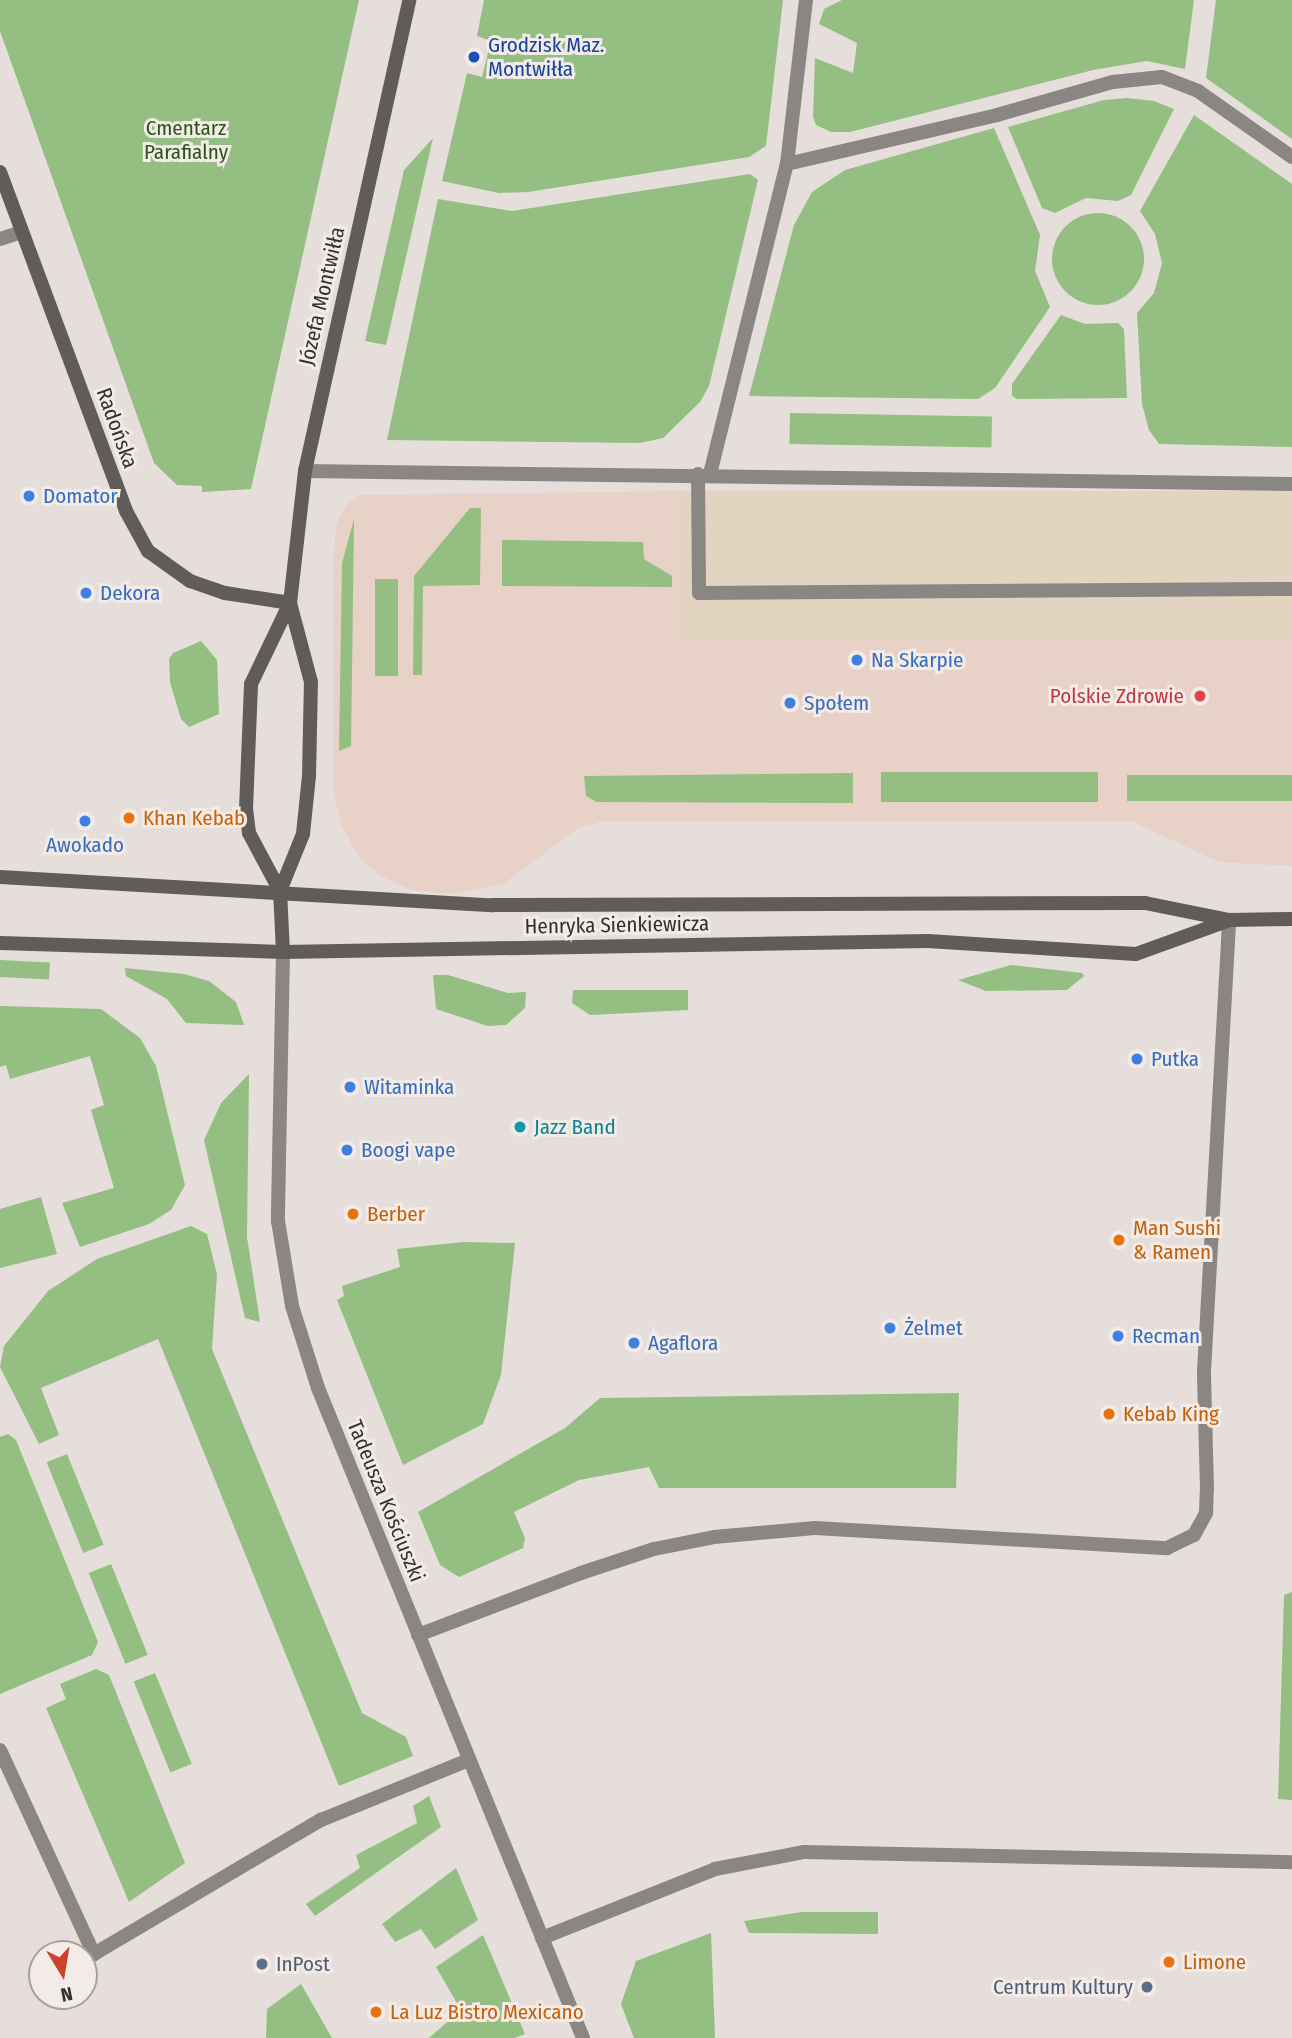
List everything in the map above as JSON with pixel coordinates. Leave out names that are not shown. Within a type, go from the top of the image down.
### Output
[{"type":"main road","name":"Józefa Montwiłła","points":[[279,891],[303,834],[309,798],[311,682],[290,603],[305,471],[410,0]]},
{"type":"main road","name":"Radońska","points":[[0,173],[126,511],[148,551],[190,581],[225,593],[290,603]]},
{"type":"main road","name":"Józefa Montwiłła","points":[[283,952],[279,891],[249,833],[246,777],[251,684],[257,663],[290,603]]},
{"type":"main road","name":"Henryka Sienkiewicza","points":[[0,877],[531,906],[1145,903],[1229,920],[1292,919]]},
{"type":"main road","name":"Henryka Sienkiewicza","points":[[0,943],[283,952],[928,942],[1136,954],[1229,920]]},
{"type":"street","points":[[806,0],[787,164],[704,474],[699,593],[1292,589]]},
{"type":"street","points":[[787,164],[998,115],[1113,82],[1148,77],[1181,82],[1198,91],[1292,157]]},
{"type":"street","points":[[0,239],[22,232]]},
{"type":"street","points":[[305,471],[704,474],[1292,484]]},
{"type":"street","points":[[418,1635],[581,1573],[654,1549],[714,1537],[815,1528],[1167,1548],[1194,1535],[1206,1513],[1204,1371],[1229,920]]},
{"type":"street","name":"Tadeusza Kościuszki","points":[[283,952],[278,1176],[283,1260],[318,1388],[583,2038]]},
{"type":"street","points":[[0,1750],[94,1954],[321,1820],[469,1760]]},
{"type":"street","points":[[542,1938],[715,1869],[804,1852],[1292,1863]]},
{"type":"shaded area","points":[[680,491],[680,640],[1292,636],[1292,866],[1219,862],[1131,821],[603,821],[577,829],[503,884],[451,894],[411,890],[381,876],[360,859],[341,825],[333,790],[333,566],[336,525],[347,504],[360,495]]},
{"type":"shaded area","points":[[680,491],[1292,491],[1292,640],[680,640]]},
{"type":"green space","name":"Cmentarz Parafialny","points":[[0,0],[359,0],[251,489],[202,492],[202,486],[177,485],[154,463],[0,31]]},
{"type":"green space","points":[[484,0],[783,0],[766,146],[749,157],[528,192],[499,193],[442,181],[467,73],[482,77],[491,41],[477,36]]},
{"type":"green space","points":[[842,0],[1194,0],[1185,69],[1147,61],[1093,70],[850,132],[831,132],[816,125],[813,117],[815,58],[853,73],[857,43],[819,24],[824,9]]},
{"type":"green space","points":[[1216,0],[1292,0],[1292,139],[1206,78]]},
{"type":"green space","points":[[1127,98],[1154,101],[1174,109],[1131,195],[1118,201],[1086,198],[1055,213],[1042,208],[1008,127],[1104,100]]},
{"type":"green space","points":[[1194,115],[1292,184],[1292,447],[1159,444],[1149,430],[1142,404],[1137,313],[1154,293],[1162,263],[1155,234],[1140,211]]},
{"type":"green space","points":[[994,128],[1040,235],[1035,271],[1050,307],[995,388],[978,399],[749,396],[794,225],[812,192],[845,170]]},
{"type":"green space","points":[[433,138],[386,345],[365,341],[404,170]]},
{"type":"green space","points":[[750,174],[758,180],[709,386],[700,402],[663,438],[640,443],[387,440],[438,199],[512,211]]},
{"type":"green space","points":[[1098,213],[1116,217],[1131,226],[1140,241],[1144,259],[1140,277],[1131,292],[1116,301],[1098,305],[1080,301],[1065,292],[1056,277],[1052,259],[1056,241],[1065,226],[1080,217]]},
{"type":"green space","points":[[1061,315],[1085,324],[1118,323],[1124,329],[1127,398],[1017,399],[1012,396],[1012,384]]},
{"type":"green space","points":[[790,413],[992,417],[991,448],[789,444]]},
{"type":"green space","points":[[470,508],[481,508],[480,585],[423,586],[422,675],[413,675],[414,576]]},
{"type":"green space","points":[[354,519],[351,746],[339,751],[342,563]]},
{"type":"green space","points":[[502,540],[643,542],[644,559],[672,576],[672,587],[502,586]]},
{"type":"green space","points":[[375,579],[398,579],[398,676],[375,676]]},
{"type":"green space","points":[[201,641],[217,660],[219,714],[189,727],[181,719],[170,682],[169,659],[173,653]]},
{"type":"green space","points":[[881,772],[1098,772],[1098,802],[881,802]]},
{"type":"green space","points":[[853,773],[853,803],[597,802],[586,796],[584,776]]},
{"type":"green space","points":[[1127,775],[1292,775],[1292,801],[1127,801]]},
{"type":"green space","points":[[0,960],[50,963],[49,980],[0,977]]},
{"type":"green space","points":[[1011,965],[1082,973],[1084,976],[1067,990],[986,991],[958,980]]},
{"type":"green space","points":[[125,968],[184,974],[209,981],[236,1002],[244,1025],[186,1023],[167,999],[126,976]]},
{"type":"green space","points":[[433,975],[448,975],[508,993],[526,992],[525,1008],[506,1025],[488,1026],[436,1009]]},
{"type":"green space","points":[[573,990],[688,990],[688,1010],[590,1015],[572,1003]]},
{"type":"green space","points":[[0,1006],[101,1009],[140,1038],[156,1066],[185,1185],[171,1210],[149,1224],[80,1247],[62,1203],[114,1188],[91,1110],[104,1105],[90,1056],[10,1079],[6,1065],[0,1067]]},
{"type":"green space","points":[[249,1074],[247,1237],[260,1322],[245,1318],[204,1140],[221,1103]]},
{"type":"green space","points":[[41,1197],[57,1254],[0,1268],[0,1209]]},
{"type":"green space","points":[[191,1226],[207,1234],[217,1274],[212,1349],[362,1713],[406,1737],[413,1756],[339,1786],[158,1339],[41,1388],[59,1435],[39,1444],[0,1367],[4,1346],[48,1291],[97,1259]]},
{"type":"green space","points":[[463,1242],[515,1243],[501,1375],[483,1424],[403,1465],[337,1300],[344,1296],[342,1286],[400,1267],[397,1249]]},
{"type":"green space","points":[[959,1393],[956,1488],[659,1488],[649,1467],[579,1480],[514,1512],[525,1538],[523,1548],[459,1577],[440,1565],[418,1512],[565,1428],[600,1398]]},
{"type":"green space","points":[[8,1434],[16,1440],[98,1642],[92,1655],[0,1694],[0,1437]]},
{"type":"green space","points":[[67,1454],[104,1545],[83,1553],[47,1462]]},
{"type":"green space","points":[[111,1564],[148,1655],[125,1664],[89,1573]]},
{"type":"green space","points":[[1292,1592],[1292,1800],[1278,1799],[1284,1595]]},
{"type":"green space","points":[[96,1669],[109,1675],[185,1863],[129,1902],[46,1708],[66,1699],[60,1684]]},
{"type":"green space","points":[[155,1673],[192,1764],[170,1772],[134,1682]]},
{"type":"green space","points":[[429,1796],[441,1827],[315,1916],[306,1904],[360,1868],[356,1855],[417,1823],[413,1806]]},
{"type":"green space","points":[[456,1868],[478,1920],[435,1949],[421,1929],[395,1942],[382,1924]]},
{"type":"green space","points":[[802,1912],[878,1912],[878,1934],[749,1933],[744,1921]]},
{"type":"green space","points":[[711,1933],[715,2038],[634,2038],[621,2004],[636,1961]]},
{"type":"green space","points":[[483,1935],[525,2034],[515,2038],[429,2038],[461,2010],[436,1967]]},
{"type":"green space","points":[[301,1984],[332,2038],[266,2038],[267,2009]]},
{"type":"place","name":"Grodzisk Maz. Montwiłła","points":[[474,57]]},
{"type":"place","name":"Domator","points":[[29,496]]},
{"type":"place","name":"Dekora","points":[[86,593]]},
{"type":"place","name":"Na Skarpie","points":[[857,660]]},
{"type":"place","name":"Polskie Zdrowie","points":[[1200,696]]},
{"type":"place","name":"Społem","points":[[790,703]]},
{"type":"place","name":"Khan Kebab","points":[[129,818]]},
{"type":"place","name":"Awokado","points":[[85,821]]},
{"type":"place","name":"Putka","points":[[1137,1059]]},
{"type":"place","name":"Witaminka","points":[[350,1087]]},
{"type":"place","name":"Jazz Band","points":[[520,1127]]},
{"type":"place","name":"Boogi vape","points":[[347,1150]]},
{"type":"place","name":"Berber","points":[[353,1214]]},
{"type":"place","name":"Man Sushi & Ramen","points":[[1119,1240]]},
{"type":"place","name":"Żelmet","points":[[890,1328]]},
{"type":"place","name":"Recman","points":[[1118,1336]]},
{"type":"place","name":"Agaflora","points":[[634,1343]]},
{"type":"place","name":"Kebab King","points":[[1109,1414]]},
{"type":"place","name":"Limone","points":[[1169,1962]]},
{"type":"place","name":"InPost","points":[[262,1964]]},
{"type":"place","name":"Centrum Kultury","points":[[1147,1987]]},
{"type":"place","name":"La Luz Bistro Mexicano","points":[[376,2012]]}]
